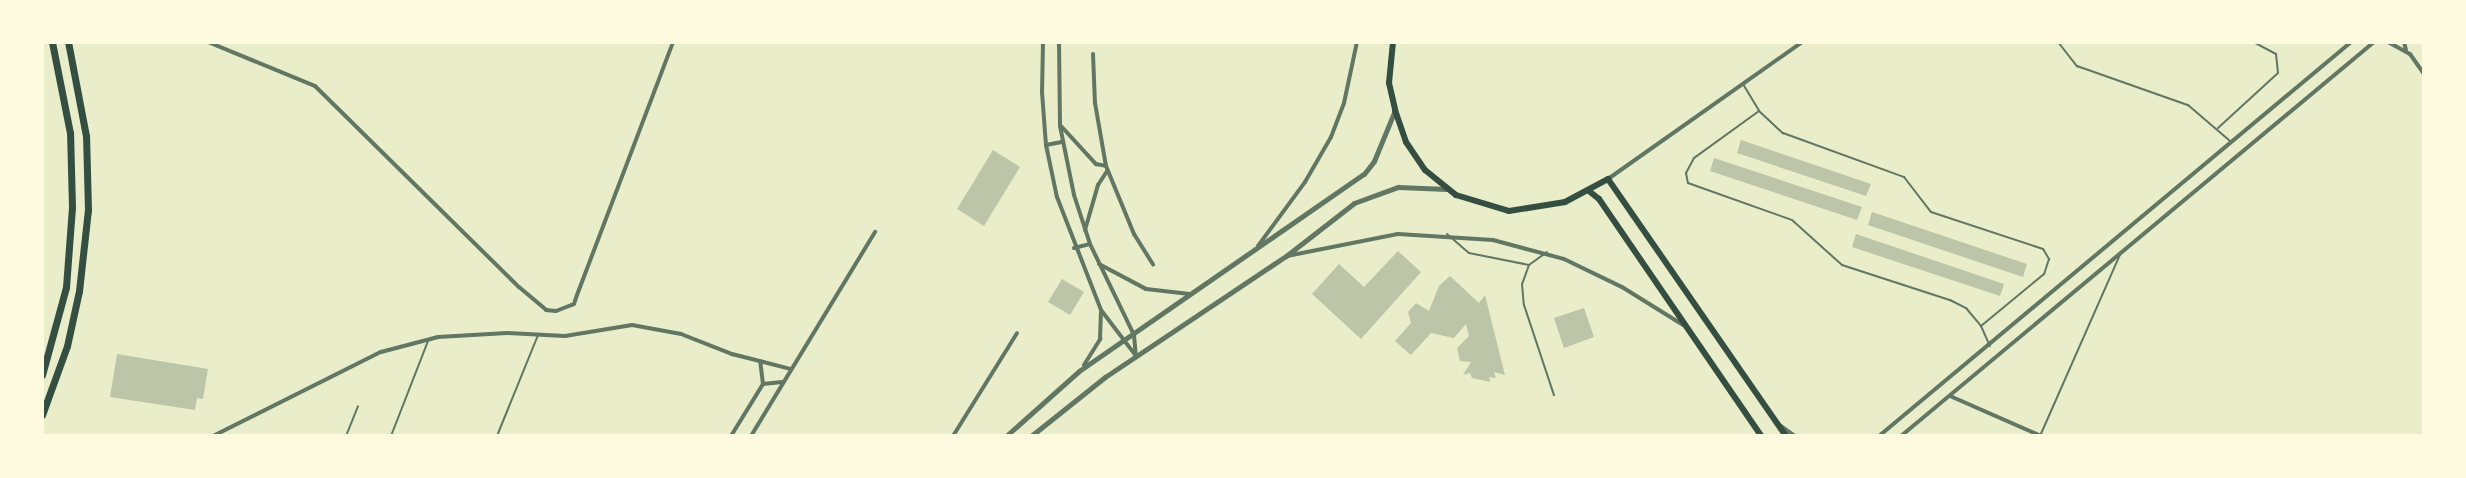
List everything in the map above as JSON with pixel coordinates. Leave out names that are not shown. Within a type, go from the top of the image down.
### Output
[{"type":"main road","points":[[42,375],[66,287],[72,207],[70,134],[52,42]]},
{"type":"main road","points":[[42,415],[67,346],[80,291],[87,210],[86,136],[68,42]]},
{"type":"main road","points":[[1393,42],[1389,83],[1406,142],[1419,160],[1447,189],[1485,207],[1509,211],[1542,208],[1589,191],[1608,179],[1786,436]]},
{"type":"main road","points":[[1589,191],[1599,199],[1761,436]]},
{"type":"street","points":[[208,42],[315,86],[519,287],[546,310],[556,311],[574,304],[578,295],[673,42]]},
{"type":"street","points":[[1043,42],[1042,92],[1046,145],[1057,197],[1074,248],[1101,310],[1122,342],[1136,356]]},
{"type":"street","points":[[1059,42],[1062,142],[1085,231],[1134,335],[1136,356]]},
{"type":"street","points":[[1255,249],[1305,182],[1331,137],[1344,103],[1357,42]]},
{"type":"street","points":[[1608,179],[1802,42]]},
{"type":"street","points":[[1879,436],[1990,346],[2351,42]]},
{"type":"street","points":[[1901,436],[2374,42]]},
{"type":"street","points":[[2388,42],[2406,51],[2424,74]]},
{"type":"street","points":[[2404,42],[2406,51]]},
{"type":"street","points":[[1093,54],[1095,103],[1107,169],[1134,234],[1153,264]]},
{"type":"street","points":[[1006,436],[1079,371],[1364,174],[1374,161],[1395,110]]},
{"type":"street","points":[[1060,126],[1096,164],[1107,169]]},
{"type":"street","points":[[1046,145],[1062,142]]},
{"type":"street","points":[[1085,231],[1098,185],[1107,169]]},
{"type":"street","points":[[1031,436],[1057,411],[1286,256],[1354,203],[1382,190],[1447,189]]},
{"type":"street","points":[[751,436],[875,232]]},
{"type":"street","points":[[1286,256],[1398,234],[1447,234],[1547,252],[1622,287],[1683,325]]},
{"type":"street","points":[[1074,248],[1090,244]]},
{"type":"street","points":[[1099,264],[1146,288],[1191,294]]},
{"type":"street","points":[[1079,371],[1100,339],[1101,310]]},
{"type":"street","points":[[213,436],[381,352],[429,340],[565,336],[632,326],[681,334],[732,354],[790,369]]},
{"type":"street","points":[[953,436],[1017,333]]},
{"type":"street","points":[[731,436],[763,384],[760,361]]},
{"type":"street","points":[[763,384],[783,382]]},
{"type":"street","points":[[1950,396],[2040,436]]},
{"type":"street","points":[[1778,423],[1795,436]]},
{"type":"lane","points":[[2058,42],[2078,66],[2174,99],[2218,128],[2232,142]]},
{"type":"lane","points":[[2218,128],[2278,73],[2276,54],[2253,42]]},
{"type":"lane","points":[[1743,84],[1760,111],[1784,133],[1905,177],[1917,200],[1931,212],[2043,249],[2049,259],[2044,274],[1981,326]]},
{"type":"lane","points":[[1760,111],[1694,158],[1686,172],[1688,183],[1792,220],[1842,265],[1950,300],[1966,309],[1981,326],[1990,346]]},
{"type":"lane","points":[[1447,234],[1469,253],[1528,265]]},
{"type":"lane","points":[[1547,252],[1528,265],[1522,284],[1524,304],[1554,395]]},
{"type":"lane","points":[[2040,436],[2121,254]]},
{"type":"lane","points":[[497,436],[538,335]]},
{"type":"lane","points":[[391,436],[429,340]]},
{"type":"lane","points":[[346,436],[358,406]]},
{"type":"building","points":[[1741,140],[1871,184],[1866,196],[1737,153]]},
{"type":"building","points":[[993,150],[1020,167],[984,226],[957,209]]},
{"type":"building","points":[[1714,158],[1862,207],[1857,220],[1710,171]]},
{"type":"building","points":[[1872,212],[2027,264],[2023,277],[1868,225]]},
{"type":"building","points":[[1856,234],[2004,284],[2000,296],[1852,247]]},
{"type":"building","points":[[1398,251],[1421,272],[1361,339],[1312,294],[1339,264],[1364,287]]},
{"type":"building","points":[[1450,276],[1479,303],[1485,295],[1505,375],[1494,372],[1496,378],[1489,377],[1490,382],[1472,378],[1470,373],[1463,375],[1471,362],[1460,361],[1457,348],[1469,336],[1466,324],[1454,338],[1431,333],[1411,355],[1395,341],[1411,323],[1408,312],[1416,303],[1429,311],[1439,286]]},
{"type":"building","points":[[1062,279],[1084,292],[1070,315],[1048,302]]},
{"type":"building","points":[[1584,308],[1594,337],[1564,348],[1554,318]]},
{"type":"building","points":[[117,354],[208,369],[203,399],[197,398],[195,410],[110,397]]}]
